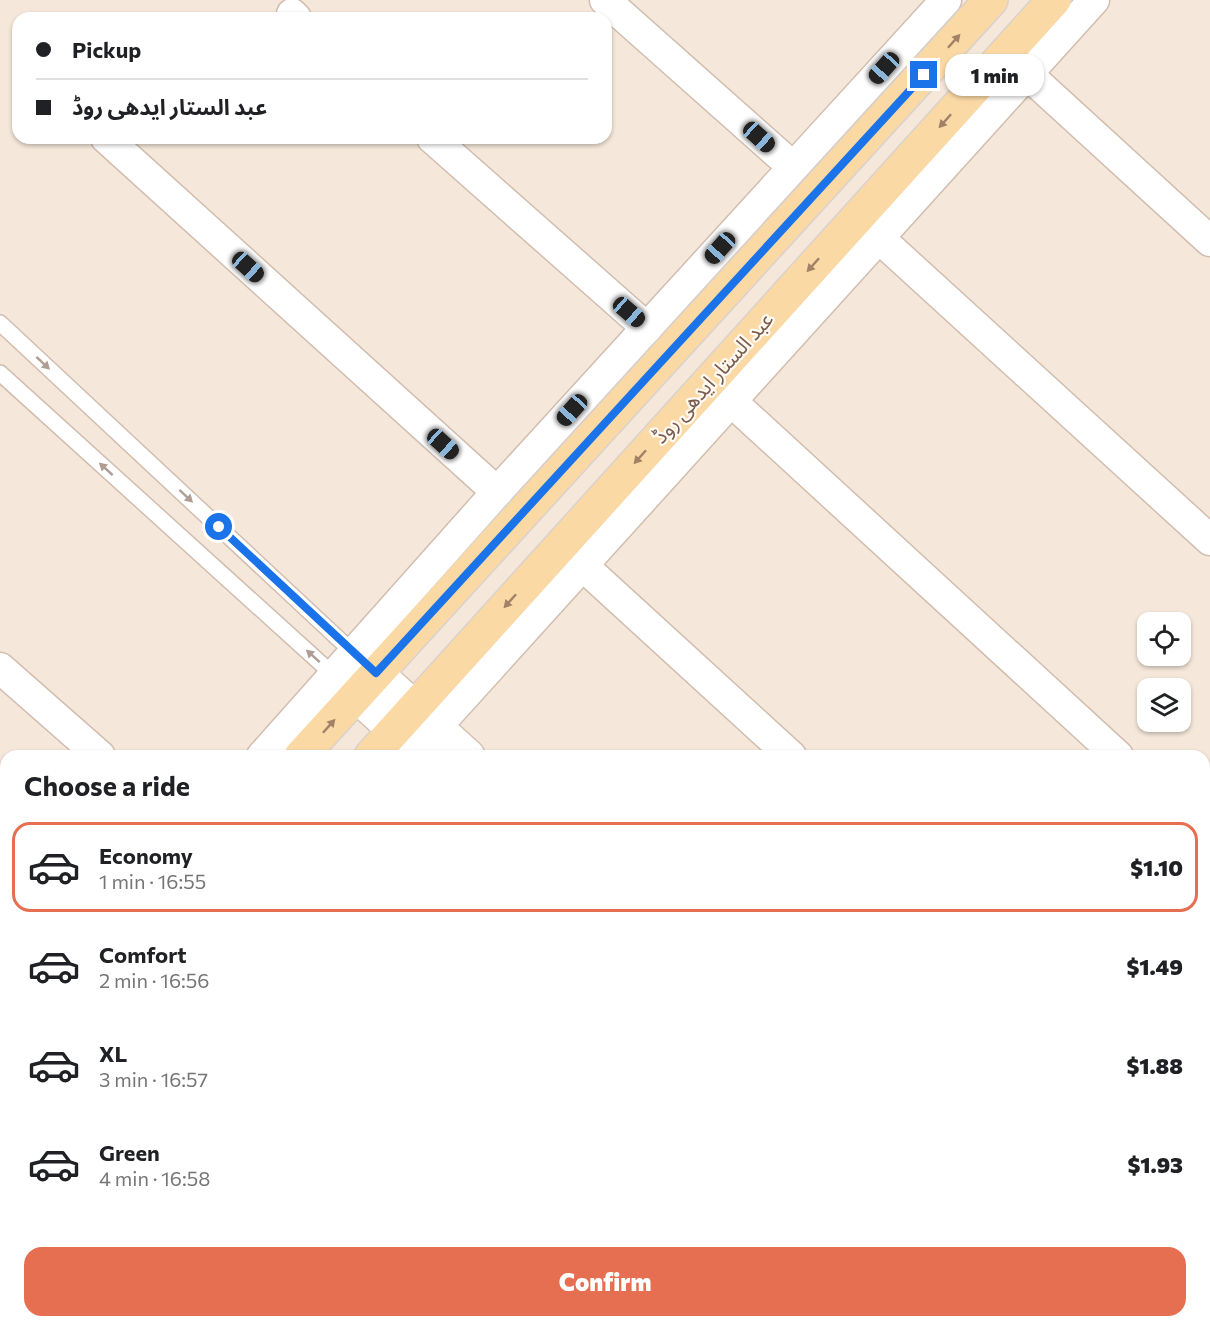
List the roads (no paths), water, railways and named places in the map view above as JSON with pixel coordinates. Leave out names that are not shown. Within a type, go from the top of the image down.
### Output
[{"type":"main road","points":[[305,750],[355,674],[813,198],[991,0]]},
{"type":"main road","name":"عبد الستار ایدھی روڈ","points":[[386,750],[416,738],[1016,64],[1054,0]]},
{"type":"main road","points":[[355,674],[416,738],[451,750]]},
{"type":"street","points":[[605,0],[794,167]]},
{"type":"street","points":[[416,738],[582,565],[879,238],[1016,64],[1094,0]]},
{"type":"street","points":[[269,750],[355,674],[497,492],[944,1]]},
{"type":"street","points":[[1016,64],[1210,241]]},
{"type":"street","points":[[113,144],[497,492]]},
{"type":"street","points":[[439,144],[647,328]]},
{"type":"street","points":[[879,238],[1210,540]]},
{"type":"street","points":[[731,401],[1112,750]]},
{"type":"street","points":[[582,565],[784,750]]},
{"type":"street","points":[[0,668],[93,750]]},
{"type":"lane","points":[[0,324],[355,674]]},
{"type":"lane","points":[[0,373],[355,674]]}]
